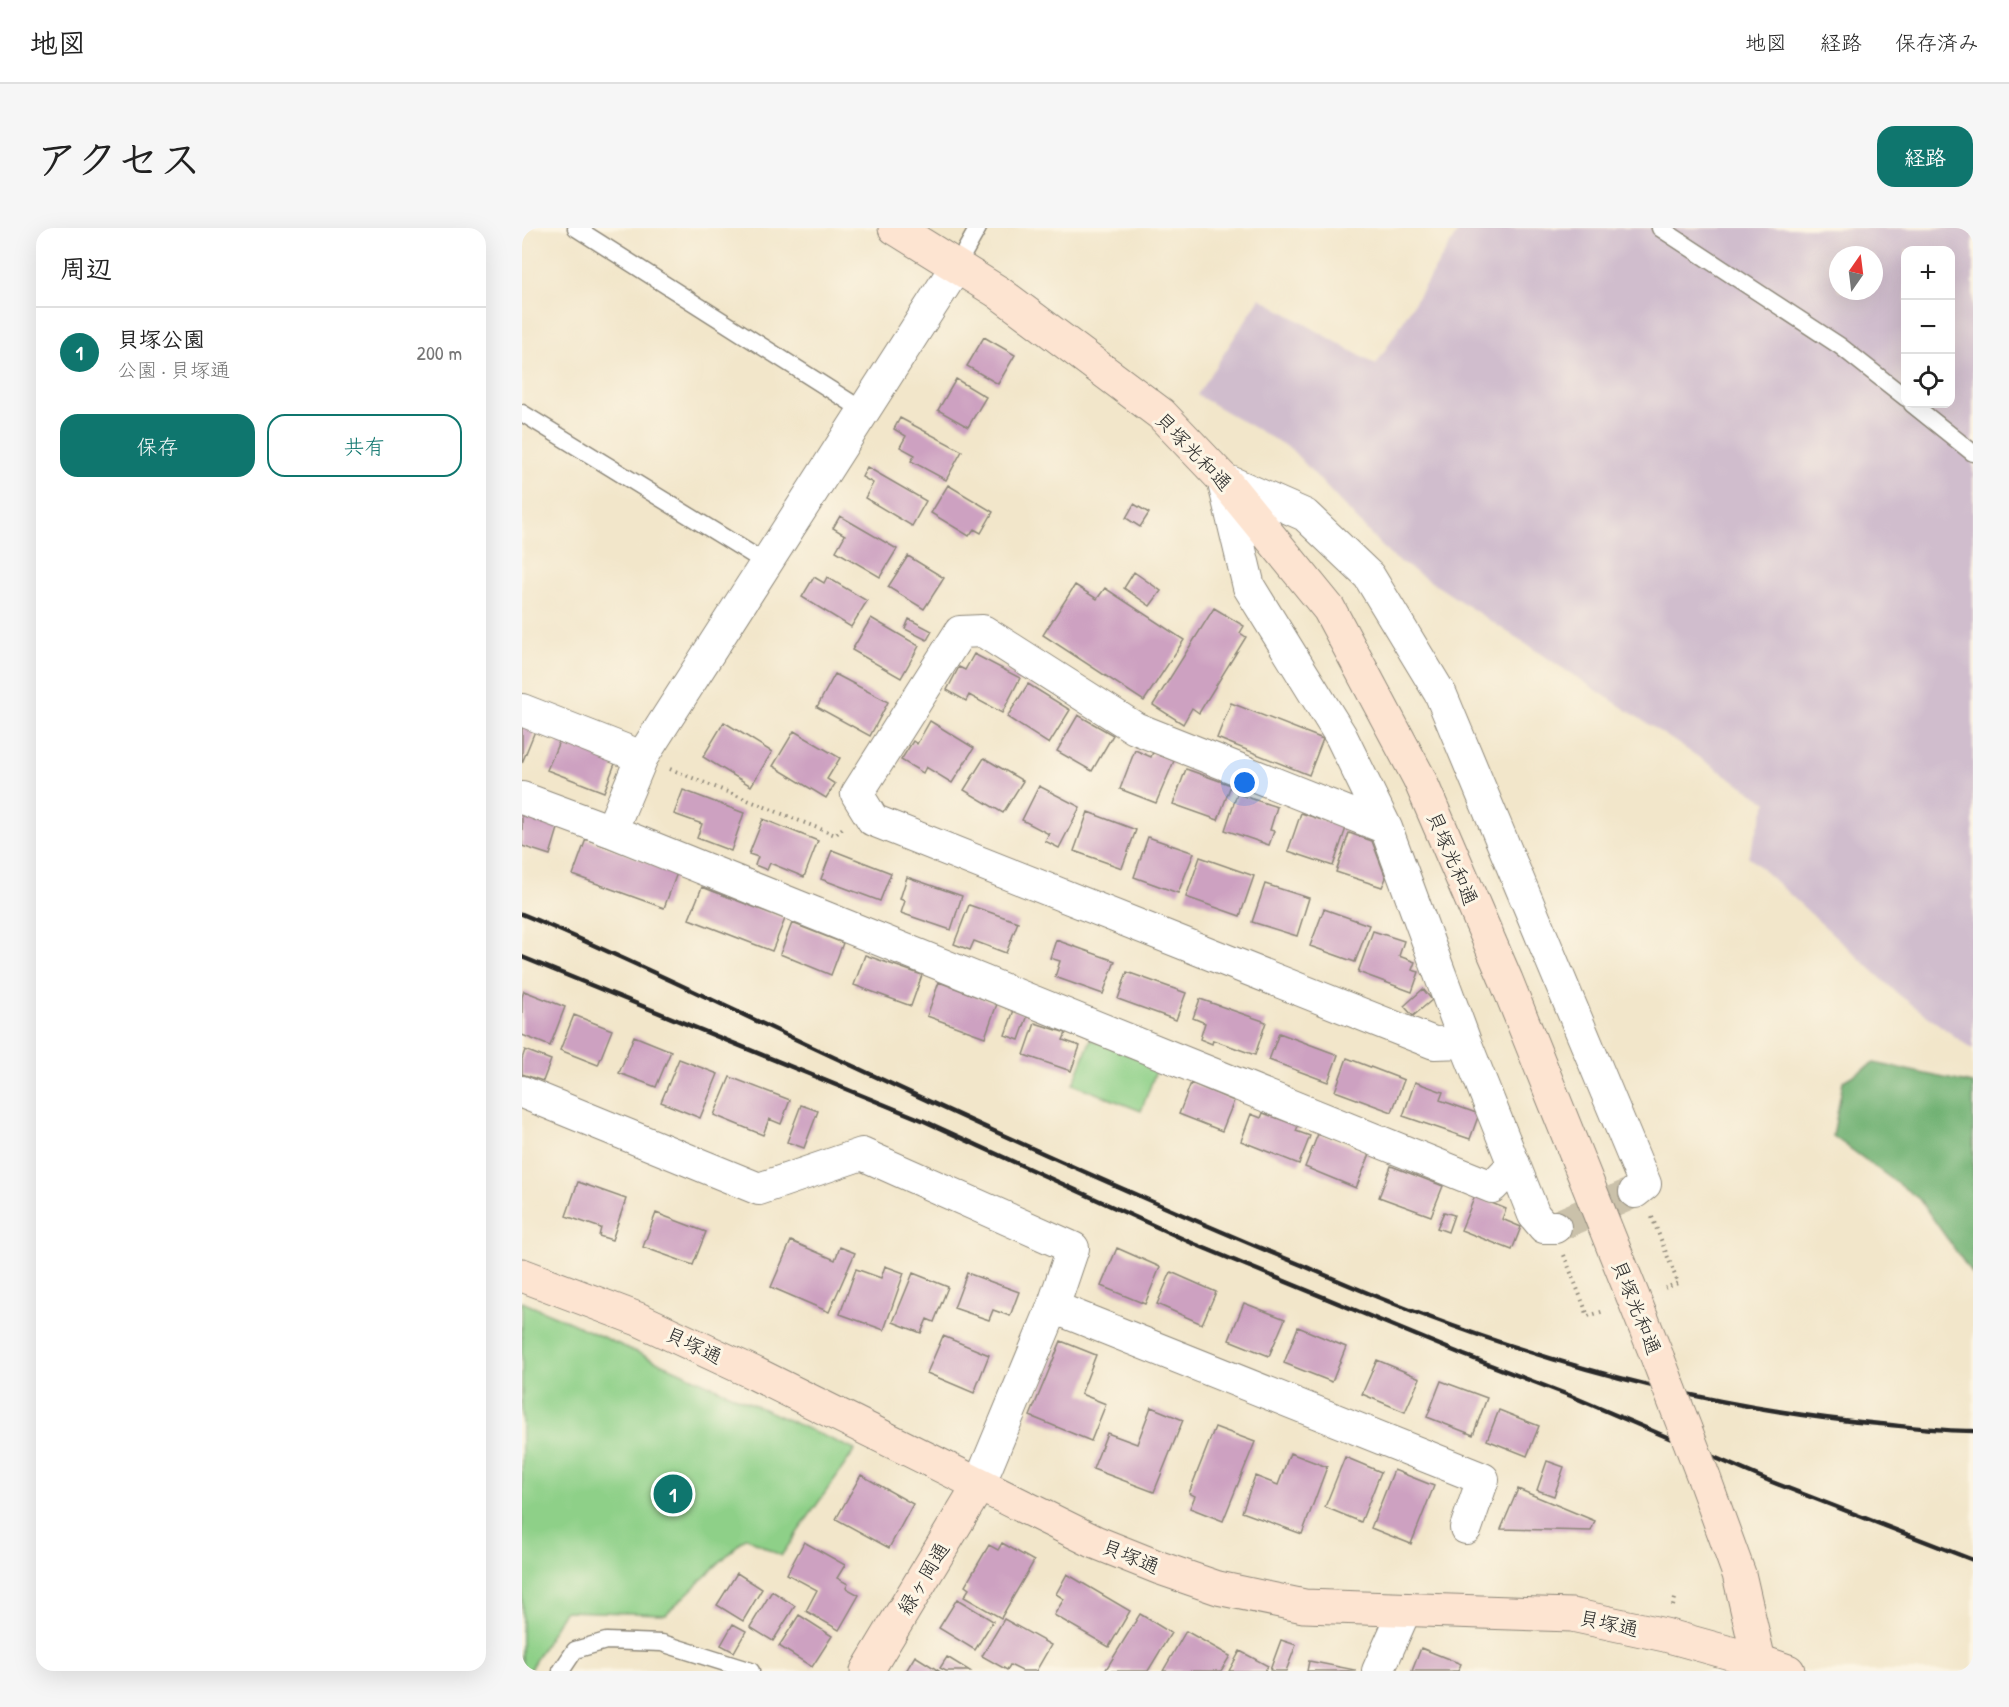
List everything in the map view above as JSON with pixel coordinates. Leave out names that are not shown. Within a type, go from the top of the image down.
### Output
[{"type":"street","name":"貝塚光和通","points":[[895,228],[998,292],[1161,414],[1223,479],[1329,609],[1419,778],[1506,980],[1658,1359],[1773,1666]]},
{"type":"street","points":[[611,831],[642,757],[956,267]]},
{"type":"street","points":[[1223,479],[1250,587],[1341,736],[1386,828],[1534,1215],[1559,1241]]},
{"type":"street","points":[[1223,479],[1305,515],[1369,576],[1441,695],[1645,1184],[1635,1192]]},
{"type":"street","points":[[1386,828],[1136,728],[983,631],[960,632],[857,794],[873,820],[1434,1043],[1466,1042]]},
{"type":"street","points":[[522,710],[642,757]]},
{"type":"street","points":[[522,798],[611,831],[1492,1187],[1514,1164]]},
{"type":"street","points":[[522,1092],[759,1189],[862,1154],[1073,1248],[1053,1307],[979,1485]]},
{"type":"street","name":"貝塚通","points":[[522,1275],[638,1319],[756,1374],[1095,1542],[1218,1588],[1304,1606],[1572,1615],[1665,1635],[1773,1666]]},
{"type":"street","points":[[1053,1307],[1483,1479],[1466,1527]]},
{"type":"street","name":"緑ヶ岡通","points":[[867,1671],[979,1485]]},
{"type":"street","points":[[1378,1671],[1405,1610]]},
{"type":"lane","points":[[576,228],[864,411]]},
{"type":"lane","points":[[956,267],[978,228]]},
{"type":"lane","points":[[1660,228],[1840,346],[1901,395]]},
{"type":"lane","points":[[1917,408],[1973,453]]},
{"type":"lane","points":[[522,413],[766,562]]},
{"type":"lane","points":[[561,1671],[575,1650],[606,1641],[662,1643],[751,1671]]},
{"type":"path","points":[[642,757],[834,835],[867,809]]},
{"type":"path","points":[[1653,1223],[1678,1283],[1661,1290]]},
{"type":"path","points":[[1559,1241],[1588,1316],[1604,1311]]},
{"type":"shaded area","points":[[1460,228],[1973,228],[1973,1050],[1898,994],[1748,856],[1767,802],[1390,555],[1291,449],[1197,395],[1260,298],[1376,365]]},
{"type":"green space","points":[[1091,1039],[1158,1066],[1141,1111],[1073,1084]]},
{"type":"green space","points":[[1874,1063],[1973,1084],[1973,1275],[1919,1199],[1833,1136],[1843,1081]]},
{"type":"green space","points":[[522,1302],[855,1450],[781,1556],[746,1537],[666,1614],[564,1611],[529,1671],[522,1671]]},
{"type":"building","points":[[984,337],[1015,355],[998,384],[967,366]]},
{"type":"building","points":[[956,379],[986,397],[968,427],[938,410]]},
{"type":"building","points":[[900,418],[962,451],[946,480],[911,461],[915,455],[900,447],[906,436],[894,429]]},
{"type":"building","points":[[867,467],[926,501],[912,526],[865,498],[873,483],[862,477]]},
{"type":"building","points":[[948,485],[993,512],[981,533],[974,529],[969,536],[931,513]]},
{"type":"building","points":[[1134,504],[1149,513],[1140,527],[1126,518]]},
{"type":"building","points":[[840,516],[897,549],[880,577],[836,551],[845,535],[833,528]]},
{"type":"building","points":[[908,556],[944,578],[924,609],[888,587]]},
{"type":"building","points":[[1134,572],[1161,591],[1150,606],[1124,588]]},
{"type":"building","points":[[814,577],[824,583],[827,577],[867,601],[851,627],[802,597]]},
{"type":"building","points":[[1075,585],[1097,599],[1105,588],[1184,640],[1144,701],[1043,635]]},
{"type":"building","points":[[1214,608],[1244,626],[1240,633],[1246,637],[1199,713],[1192,708],[1183,724],[1153,705]]},
{"type":"building","points":[[871,618],[919,646],[901,678],[852,650]]},
{"type":"building","points":[[909,619],[932,631],[927,640],[905,629]]},
{"type":"building","points":[[974,654],[1020,678],[1002,713],[969,695],[966,701],[947,690],[959,667],[965,670]]},
{"type":"building","points":[[835,674],[888,702],[870,736],[817,707]]},
{"type":"building","points":[[1028,684],[1070,710],[1049,744],[1007,717]]},
{"type":"building","points":[[1231,703],[1323,739],[1309,775],[1217,738]]},
{"type":"building","points":[[1078,715],[1113,735],[1092,771],[1057,751]]},
{"type":"building","points":[[930,721],[974,748],[952,783],[926,767],[923,773],[901,760],[913,741],[917,744]]},
{"type":"building","points":[[724,722],[772,752],[751,786],[703,757]]},
{"type":"building","points":[[522,726],[535,731],[522,763]]},
{"type":"building","points":[[794,731],[840,758],[827,779],[835,784],[826,798],[773,766]]},
{"type":"building","points":[[560,739],[616,761],[604,792],[547,770]]},
{"type":"building","points":[[1135,750],[1151,757],[1153,752],[1174,761],[1156,803],[1120,789]]},
{"type":"building","points":[[984,758],[1023,781],[1003,813],[964,790]]},
{"type":"building","points":[[1186,769],[1231,785],[1218,820],[1173,804]]},
{"type":"building","points":[[1039,786],[1080,807],[1059,848],[1045,841],[1049,834],[1022,820]]},
{"type":"building","points":[[683,790],[744,813],[731,851],[697,838],[702,824],[674,814]]},
{"type":"building","points":[[1237,794],[1277,807],[1270,830],[1274,831],[1269,845],[1225,830]]},
{"type":"building","points":[[522,809],[560,822],[550,855],[522,846]]},
{"type":"building","points":[[1088,812],[1136,830],[1122,868],[1074,851]]},
{"type":"building","points":[[1301,813],[1346,828],[1333,866],[1288,851]]},
{"type":"building","points":[[763,819],[818,841],[804,877],[770,863],[767,870],[755,865],[758,857],[749,854]]},
{"type":"building","points":[[1349,833],[1372,841],[1386,878],[1382,887],[1336,872]]},
{"type":"building","points":[[1148,837],[1194,853],[1178,893],[1134,877]]},
{"type":"building","points":[[586,839],[677,873],[664,908],[573,875]]},
{"type":"building","points":[[832,850],[891,873],[880,901],[821,879]]},
{"type":"building","points":[[1200,857],[1254,876],[1240,916],[1186,897]]},
{"type":"building","points":[[907,877],[962,896],[951,930],[901,913],[905,901],[900,899]]},
{"type":"building","points":[[1265,884],[1309,898],[1297,936],[1252,922]]},
{"type":"building","points":[[702,887],[785,919],[772,951],[689,919]]},
{"type":"building","points":[[969,905],[1018,922],[1006,953],[974,941],[970,950],[954,944]]},
{"type":"building","points":[[1324,909],[1369,925],[1355,962],[1310,946]]},
{"type":"building","points":[[792,923],[843,943],[831,975],[780,954]]},
{"type":"building","points":[[1373,931],[1404,941],[1399,956],[1415,962],[1412,970],[1419,972],[1412,992],[1358,972]]},
{"type":"building","points":[[1056,940],[1115,961],[1103,994],[1055,977],[1060,961],[1050,958]]},
{"type":"building","points":[[865,955],[922,975],[911,1006],[854,985]]},
{"type":"building","points":[[1127,972],[1186,993],[1176,1020],[1118,999]]},
{"type":"building","points":[[939,982],[997,1004],[985,1037],[927,1016]]},
{"type":"building","points":[[1423,989],[1432,1000],[1413,1016],[1404,1006]]},
{"type":"building","points":[[524,991],[565,1007],[550,1046],[522,1035]]},
{"type":"building","points":[[1200,999],[1266,1022],[1255,1055],[1213,1040],[1212,1044],[1200,1039],[1205,1023],[1193,1018]]},
{"type":"building","points":[[1014,1010],[1028,1015],[1019,1040],[1005,1035]]},
{"type":"building","points":[[574,1015],[612,1030],[598,1065],[560,1050]]},
{"type":"building","points":[[1035,1023],[1066,1033],[1063,1040],[1080,1046],[1071,1071],[1024,1055]]},
{"type":"building","points":[[1279,1033],[1338,1055],[1328,1082],[1269,1060]]},
{"type":"building","points":[[634,1036],[671,1051],[656,1087],[619,1073]]},
{"type":"building","points":[[525,1050],[551,1060],[543,1081],[522,1074],[522,1059]]},
{"type":"building","points":[[1347,1058],[1404,1080],[1392,1112],[1335,1091]]},
{"type":"building","points":[[679,1059],[718,1074],[700,1118],[661,1102]]},
{"type":"building","points":[[730,1077],[790,1100],[781,1124],[769,1119],[763,1135],[714,1115]]},
{"type":"building","points":[[1415,1082],[1443,1092],[1440,1100],[1479,1114],[1470,1139],[1403,1116]]},
{"type":"building","points":[[1191,1083],[1234,1101],[1222,1131],[1179,1114]]},
{"type":"building","points":[[801,1105],[818,1111],[804,1148],[787,1142]]},
{"type":"building","points":[[1263,1113],[1298,1126],[1296,1131],[1310,1136],[1299,1164],[1241,1141],[1251,1114],[1261,1118]]},
{"type":"building","points":[[1318,1134],[1370,1154],[1356,1188],[1305,1167]]},
{"type":"building","points":[[1391,1166],[1443,1186],[1431,1216],[1379,1197]]},
{"type":"building","points":[[578,1182],[626,1199],[612,1240],[599,1236],[601,1228],[566,1216]]},
{"type":"building","points":[[1475,1196],[1506,1209],[1502,1219],[1521,1227],[1512,1250],[1461,1230]]},
{"type":"building","points":[[1444,1212],[1454,1215],[1448,1232],[1437,1228]]},
{"type":"building","points":[[656,1213],[706,1232],[693,1265],[643,1247]]},
{"type":"building","points":[[791,1241],[835,1260],[840,1247],[855,1253],[829,1312],[771,1287]]},
{"type":"building","points":[[1117,1248],[1160,1267],[1145,1304],[1101,1286]]},
{"type":"building","points":[[885,1266],[904,1273],[884,1330],[840,1314],[856,1269],[881,1278]]},
{"type":"building","points":[[1171,1272],[1216,1292],[1202,1324],[1157,1304]]},
{"type":"building","points":[[913,1273],[948,1287],[934,1322],[927,1319],[921,1333],[893,1322]]},
{"type":"building","points":[[967,1273],[1019,1292],[1010,1316],[993,1310],[989,1320],[954,1308]]},
{"type":"building","points":[[1244,1303],[1285,1319],[1269,1356],[1229,1340]]},
{"type":"building","points":[[1298,1327],[1346,1347],[1332,1382],[1284,1363]]},
{"type":"building","points":[[943,1336],[989,1355],[974,1393],[927,1373]]},
{"type":"building","points":[[1061,1341],[1096,1355],[1081,1394],[1106,1404],[1091,1441],[1030,1416]]},
{"type":"building","points":[[1377,1360],[1420,1378],[1405,1412],[1362,1394]]},
{"type":"building","points":[[1441,1381],[1487,1398],[1473,1435],[1427,1417]]},
{"type":"building","points":[[1151,1407],[1183,1420],[1154,1492],[1093,1469],[1107,1433],[1137,1444]]},
{"type":"building","points":[[1499,1410],[1539,1426],[1527,1456],[1487,1440]]},
{"type":"building","points":[[1215,1427],[1255,1442],[1223,1521],[1190,1508],[1195,1496],[1189,1493]]},
{"type":"building","points":[[1290,1453],[1327,1467],[1302,1534],[1242,1512],[1255,1476],[1278,1485]]},
{"type":"building","points":[[1345,1457],[1381,1472],[1361,1522],[1325,1507]]},
{"type":"building","points":[[1547,1461],[1564,1467],[1554,1496],[1537,1490]]},
{"type":"building","points":[[1394,1470],[1434,1486],[1411,1544],[1371,1528]]},
{"type":"building","points":[[861,1475],[913,1504],[889,1548],[836,1519]]},
{"type":"building","points":[[1518,1489],[1595,1521],[1591,1531],[1501,1529]]},
{"type":"building","points":[[804,1542],[845,1565],[837,1578],[848,1584],[846,1588],[859,1595],[839,1630],[806,1611],[817,1590],[787,1574]]},
{"type":"building","points":[[1002,1543],[1034,1561],[1001,1618],[964,1597],[969,1589],[965,1586],[989,1545],[998,1550]]},
{"type":"building","points":[[737,1573],[762,1589],[743,1621],[717,1605]]},
{"type":"building","points":[[1067,1574],[1130,1611],[1109,1647],[1054,1615],[1064,1599],[1056,1594]]},
{"type":"building","points":[[772,1591],[795,1606],[773,1641],[750,1627]]},
{"type":"building","points":[[957,1599],[993,1621],[975,1650],[939,1628]]},
{"type":"building","points":[[1140,1614],[1171,1633],[1148,1671],[1105,1671]]},
{"type":"building","points":[[799,1615],[832,1636],[812,1667],[779,1646]]},
{"type":"building","points":[[1004,1619],[1051,1645],[1036,1671],[1022,1671],[1010,1665],[1007,1670],[982,1656]]},
{"type":"building","points":[[733,1624],[746,1631],[734,1652],[721,1645]]},
{"type":"building","points":[[1186,1631],[1230,1656],[1221,1671],[1163,1671]]},
{"type":"building","points":[[1281,1640],[1296,1645],[1286,1671],[1270,1670]]},
{"type":"building","points":[[1421,1648],[1461,1664],[1458,1671],[1412,1671]]},
{"type":"building","points":[[1240,1651],[1268,1666],[1265,1671],[1229,1671]]},
{"type":"building","points":[[915,1656],[939,1671],[906,1671]]},
{"type":"building","points":[[947,1657],[970,1671],[946,1671],[940,1668]]},
{"type":"building","points":[[1309,1661],[1355,1670],[1355,1671],[1307,1671]]},
{"type":"tunnel","points":[[1555,1227],[1635,1192]]},
{"type":"railway","points":[[522,914],[1134,1194],[1380,1298],[1481,1336],[1593,1371],[1707,1398],[1822,1418],[1926,1429],[1973,1431]]},
{"type":"railway","points":[[522,957],[922,1120],[1192,1243],[1464,1355],[1571,1396],[1772,1482],[1973,1560]]},
{"type":"place","name":"貝塚公園","points":[[673,1494]]}]
